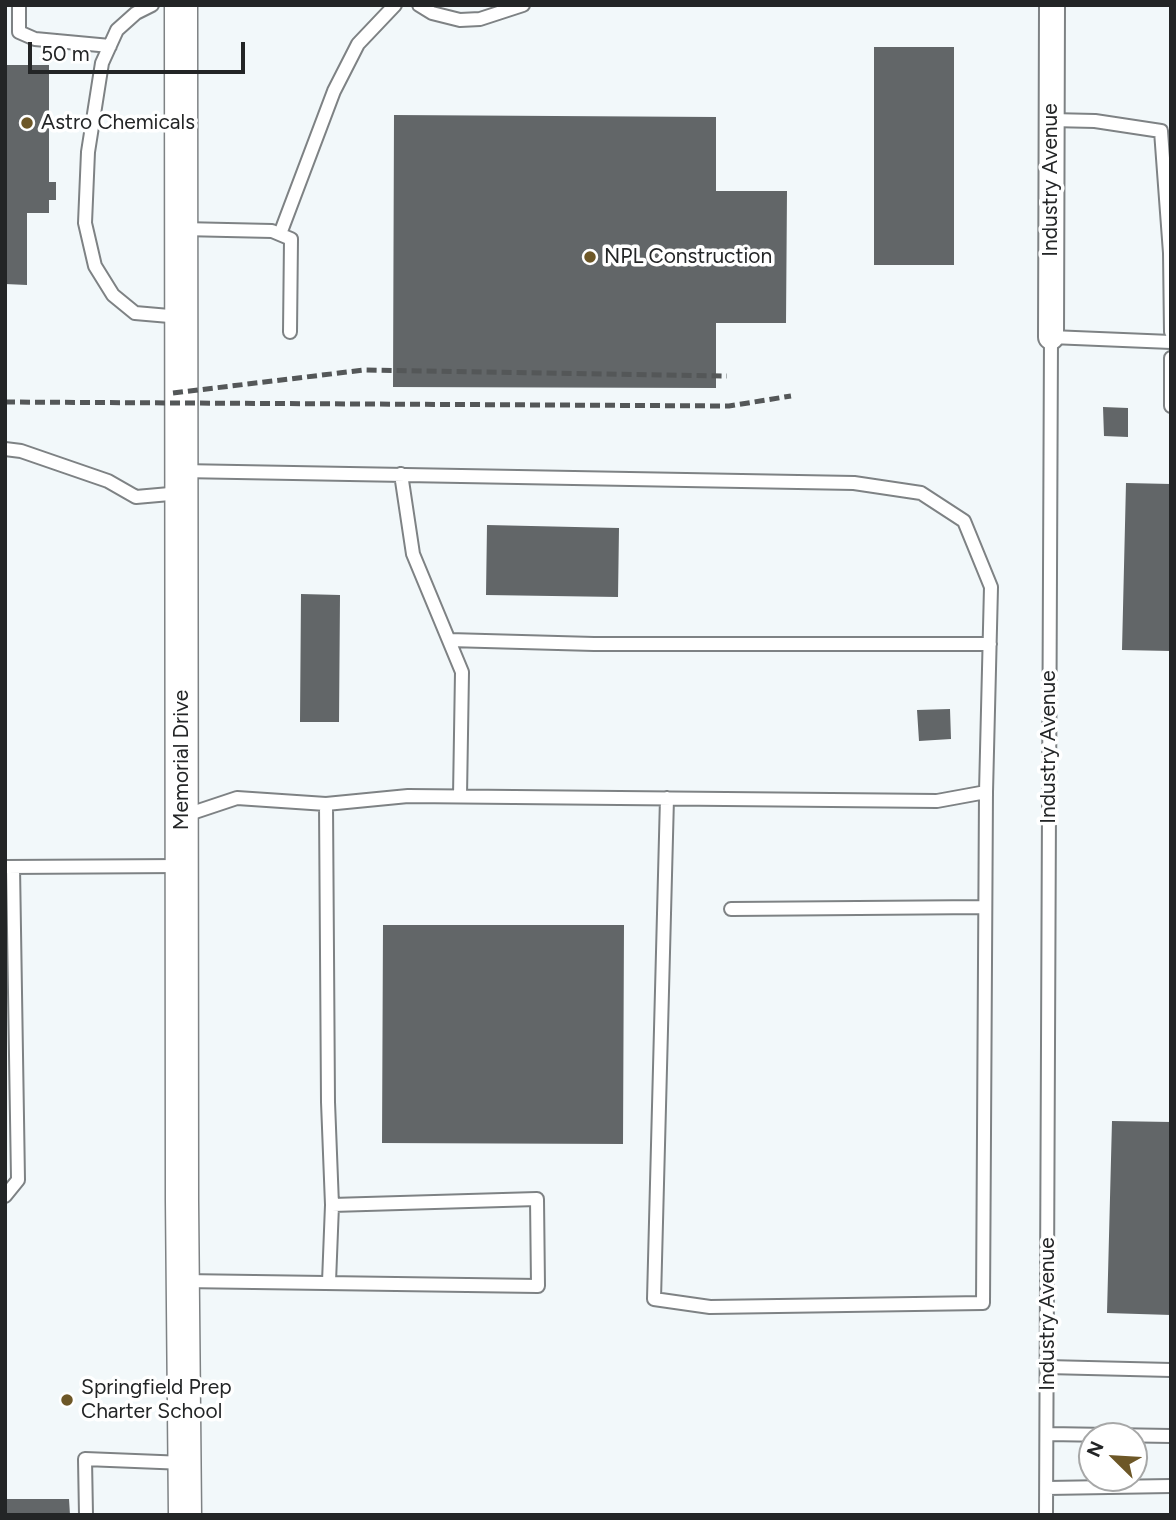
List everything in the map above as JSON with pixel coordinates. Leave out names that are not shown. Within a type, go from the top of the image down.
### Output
[{"type":"street","name":"Memorial Drive","points":[[181,5],[185,1515]]},
{"type":"street","name":"Industry Avenue","points":[[1051,337],[1052,5]]},
{"type":"lane","points":[[19,5],[19,32],[35,39],[110,46]]},
{"type":"lane","points":[[152,5],[136,12],[117,30],[102,64],[88,152],[85,223],[95,266],[113,295],[135,313],[182,317]]},
{"type":"lane","points":[[280,234],[334,91],[358,44],[395,5]]},
{"type":"lane","points":[[419,5],[439,16],[460,20],[480,19],[523,5]]},
{"type":"lane","points":[[1051,120],[1095,121],[1161,131],[1170,253],[1171,332]]},
{"type":"lane","points":[[182,229],[272,231],[291,239],[290,332]]},
{"type":"lane","points":[[1051,337],[1171,342]]},
{"type":"lane","name":"Industry Avenue","points":[[1046,1515],[1051,337]]},
{"type":"lane","points":[[1171,358],[1171,406]]},
{"type":"lane","points":[[5,449],[21,451],[108,481],[136,497],[181,482],[401,474],[854,483],[921,493],[964,522],[991,587],[986,792],[983,1303],[710,1307],[654,1298],[667,798]]},
{"type":"lane","points":[[401,474],[413,554],[463,672],[460,796]]},
{"type":"lane","points":[[449,640],[594,644],[990,643]]},
{"type":"lane","points":[[183,816],[237,798],[326,804],[408,796],[937,801],[986,792]]},
{"type":"lane","points":[[326,804],[328,1102],[332,1205],[329,1282]]},
{"type":"lane","points":[[5,1196],[18,1180],[9,867],[183,866]]},
{"type":"lane","points":[[731,909],[985,907]]},
{"type":"lane","points":[[183,1281],[538,1286],[537,1199],[332,1205]]},
{"type":"lane","points":[[1047,1367],[1171,1370]]},
{"type":"lane","points":[[1048,1434],[1171,1436]]},
{"type":"lane","points":[[86,1515],[85,1459],[185,1462]]},
{"type":"lane","points":[[1047,1488],[1171,1486]]},
{"type":"building","points":[[874,47],[954,47],[954,265],[874,265]]},
{"type":"building","name":"Astro Chemicals","points":[[5,65],[49,65],[49,182],[56,182],[56,200],[49,200],[49,213],[27,213],[27,285],[5,284]]},
{"type":"building","name":"NPL Construction","points":[[394,115],[716,117],[716,191],[787,191],[786,323],[716,323],[716,388],[393,387]]},
{"type":"building","points":[[1103,407],[1128,408],[1128,437],[1104,436]]},
{"type":"building","points":[[1126,483],[1171,484],[1171,651],[1122,650]]},
{"type":"building","points":[[487,525],[619,528],[618,597],[486,595]]},
{"type":"building","points":[[301,594],[340,595],[339,722],[300,722]]},
{"type":"building","points":[[950,709],[951,739],[919,741],[917,710]]},
{"type":"building","points":[[383,925],[624,925],[623,1144],[382,1143]]},
{"type":"building","points":[[1112,1121],[1171,1122],[1171,1315],[1107,1313]]},
{"type":"building","points":[[5,1499],[69,1499],[70,1515],[5,1515]]},
{"type":"railway","points":[[173,393],[364,370],[727,376]]},
{"type":"railway","points":[[5,402],[729,406],[791,396]]},
{"type":"place","name":"Astro Chemicals","points":[[27,123]]},
{"type":"place","name":"NPL Construction","points":[[590,257]]},
{"type":"place","name":"Springfield Prep Charter School","points":[[67,1400]]}]
